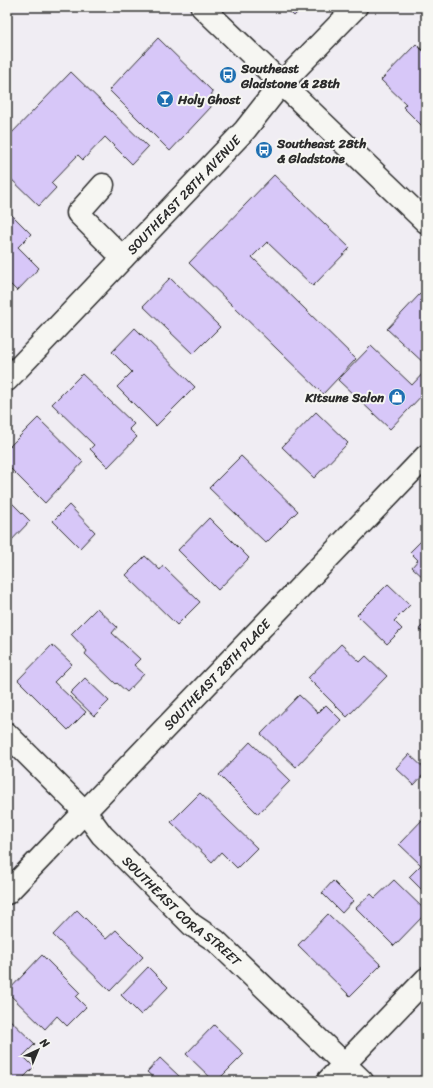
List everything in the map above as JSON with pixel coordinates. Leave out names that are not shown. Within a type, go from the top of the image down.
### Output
[{"type":"street","points":[[202,7],[426,222]]},
{"type":"street","name":"SOUTHEAST 28TH AVENUE","points":[[7,380],[245,130],[282,84],[356,7]]},
{"type":"street","points":[[103,185],[78,213],[123,258]]},
{"type":"street","name":"SOUTHEAST 28TH PLACE","points":[[7,893],[426,456]]},
{"type":"street","name":"SOUTHEAST CORA STREET","points":[[7,734],[85,812],[102,835],[192,925],[216,941],[362,1081]]},
{"type":"street","points":[[328,1081],[426,979]]},
{"type":"building","points":[[285,7],[303,7],[294,16]]},
{"type":"building","name":"Holy Ghost","points":[[158,38],[212,91],[211,107],[170,151],[109,90]]},
{"type":"building","points":[[416,44],[426,54],[426,130],[403,107],[406,104],[381,80]]},
{"type":"building","points":[[71,72],[148,147],[132,164],[105,137],[83,160],[78,155],[51,183],[56,188],[39,206],[7,175],[7,138]]},
{"type":"building","points":[[274,175],[350,248],[313,286],[267,242],[252,257],[356,359],[323,394],[189,263]]},
{"type":"building","points":[[7,210],[31,234],[18,247],[39,268],[17,291],[7,281]]},
{"type":"building","points":[[170,278],[220,327],[193,354],[143,306]]},
{"type":"building","points":[[420,294],[426,299],[426,365],[387,329]]},
{"type":"building","points":[[135,328],[195,387],[156,426],[117,387],[132,372],[112,352]]},
{"type":"building","points":[[371,346],[412,385],[426,370],[426,391],[390,429],[338,380]]},
{"type":"building","points":[[82,374],[134,424],[129,429],[137,437],[108,467],[90,449],[94,445],[52,404]]},
{"type":"building","points":[[316,412],[348,443],[314,478],[282,447]]},
{"type":"building","points":[[38,418],[83,462],[45,503],[7,465],[7,449]]},
{"type":"building","points":[[241,456],[298,511],[266,543],[209,488]]},
{"type":"building","points":[[7,498],[30,521],[7,545]]},
{"type":"building","points":[[69,505],[95,532],[80,548],[53,521]]},
{"type":"building","points":[[209,518],[249,558],[218,590],[178,550]]},
{"type":"building","points":[[426,536],[426,580],[412,567],[418,560],[410,552]]},
{"type":"building","points":[[145,556],[160,570],[163,566],[200,602],[177,625],[126,575]]},
{"type":"building","points":[[388,584],[410,605],[394,621],[402,629],[387,644],[357,615]]},
{"type":"building","points":[[97,608],[117,627],[112,633],[140,659],[134,665],[144,674],[127,692],[117,683],[116,684],[85,654],[87,651],[71,634]]},
{"type":"building","points":[[426,622],[426,636],[419,629]]},
{"type":"building","points":[[341,644],[360,662],[366,656],[387,676],[347,717],[308,678]]},
{"type":"building","points":[[52,645],[72,664],[54,682],[86,712],[68,730],[18,680]]},
{"type":"building","points":[[85,678],[109,701],[94,716],[70,693]]},
{"type":"building","points":[[299,695],[318,713],[326,705],[341,720],[296,767],[261,734]]},
{"type":"building","points":[[250,742],[290,781],[258,814],[219,775]]},
{"type":"building","points":[[409,754],[426,770],[426,772],[414,785],[396,768]]},
{"type":"building","points":[[200,793],[257,848],[237,868],[221,852],[212,862],[171,822]]},
{"type":"building","points":[[426,816],[426,894],[409,877],[421,865],[399,844]]},
{"type":"building","points":[[394,880],[426,911],[426,913],[394,946],[356,908],[371,894],[375,898]]},
{"type":"building","points":[[333,881],[353,901],[342,913],[322,893]]},
{"type":"building","points":[[77,910],[106,939],[116,930],[143,957],[110,991],[53,935]]},
{"type":"building","points":[[328,914],[381,965],[350,996],[298,945]]},
{"type":"building","points":[[42,955],[80,993],[76,997],[86,1007],[67,1026],[57,1016],[45,1029],[7,992]]},
{"type":"building","points":[[148,967],[168,987],[141,1015],[121,995]]},
{"type":"building","points":[[7,1017],[35,1044],[23,1056],[34,1067],[20,1081],[10,1081],[7,1078]]},
{"type":"building","points":[[214,1025],[244,1054],[217,1081],[214,1081],[186,1054]]},
{"type":"building","points":[[160,1058],[180,1077],[176,1081],[157,1081],[147,1072]]},
{"type":"building","points":[[426,1070],[426,1081],[424,1081],[419,1077]]},
{"type":"place","name":"Southeast Gladstone & 28th","points":[[228,75]]},
{"type":"place","name":"Holy Ghost","points":[[165,99]]},
{"type":"place","name":"Southeast 28th & Gladstone","points":[[264,150]]},
{"type":"place","name":"Kitsune Salon","points":[[397,397]]}]
